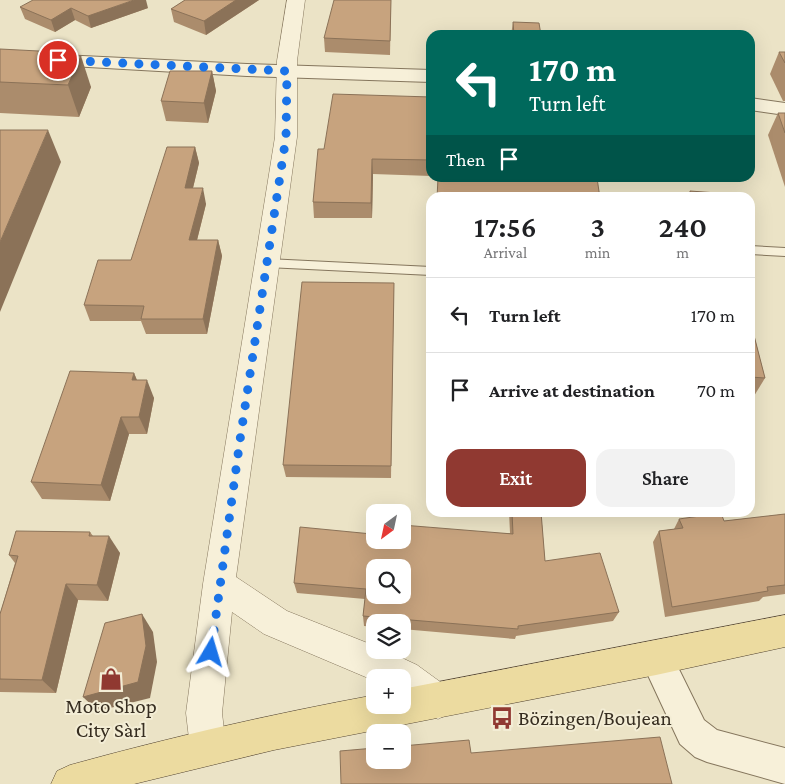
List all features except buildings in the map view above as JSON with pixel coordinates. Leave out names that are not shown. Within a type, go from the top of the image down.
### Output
[{"type":"main road","points":[[70,784],[157,759],[274,732],[656,658],[785,630]]},
{"type":"street","points":[[208,747],[204,713],[219,584],[286,137],[288,51],[296,0]]},
{"type":"street","points":[[0,56],[287,71],[426,76]]},
{"type":"street","points":[[755,105],[785,109]]},
{"type":"street","points":[[219,584],[276,623],[405,677],[438,701]]},
{"type":"street","points":[[656,658],[692,732],[707,744],[765,762],[785,766]]},
{"type":"lane","points":[[755,250],[785,252]]},
{"type":"lane","points":[[267,263],[426,271]]},
{"type":"place","name":"Moto Shop City Sàrl","points":[[111,679]]},
{"type":"place","name":"Bözingen/Boujean","points":[[502,718]]},
{"type":"route","points":[[58,60],[287,71],[286,137],[219,584],[211,652]]}]
